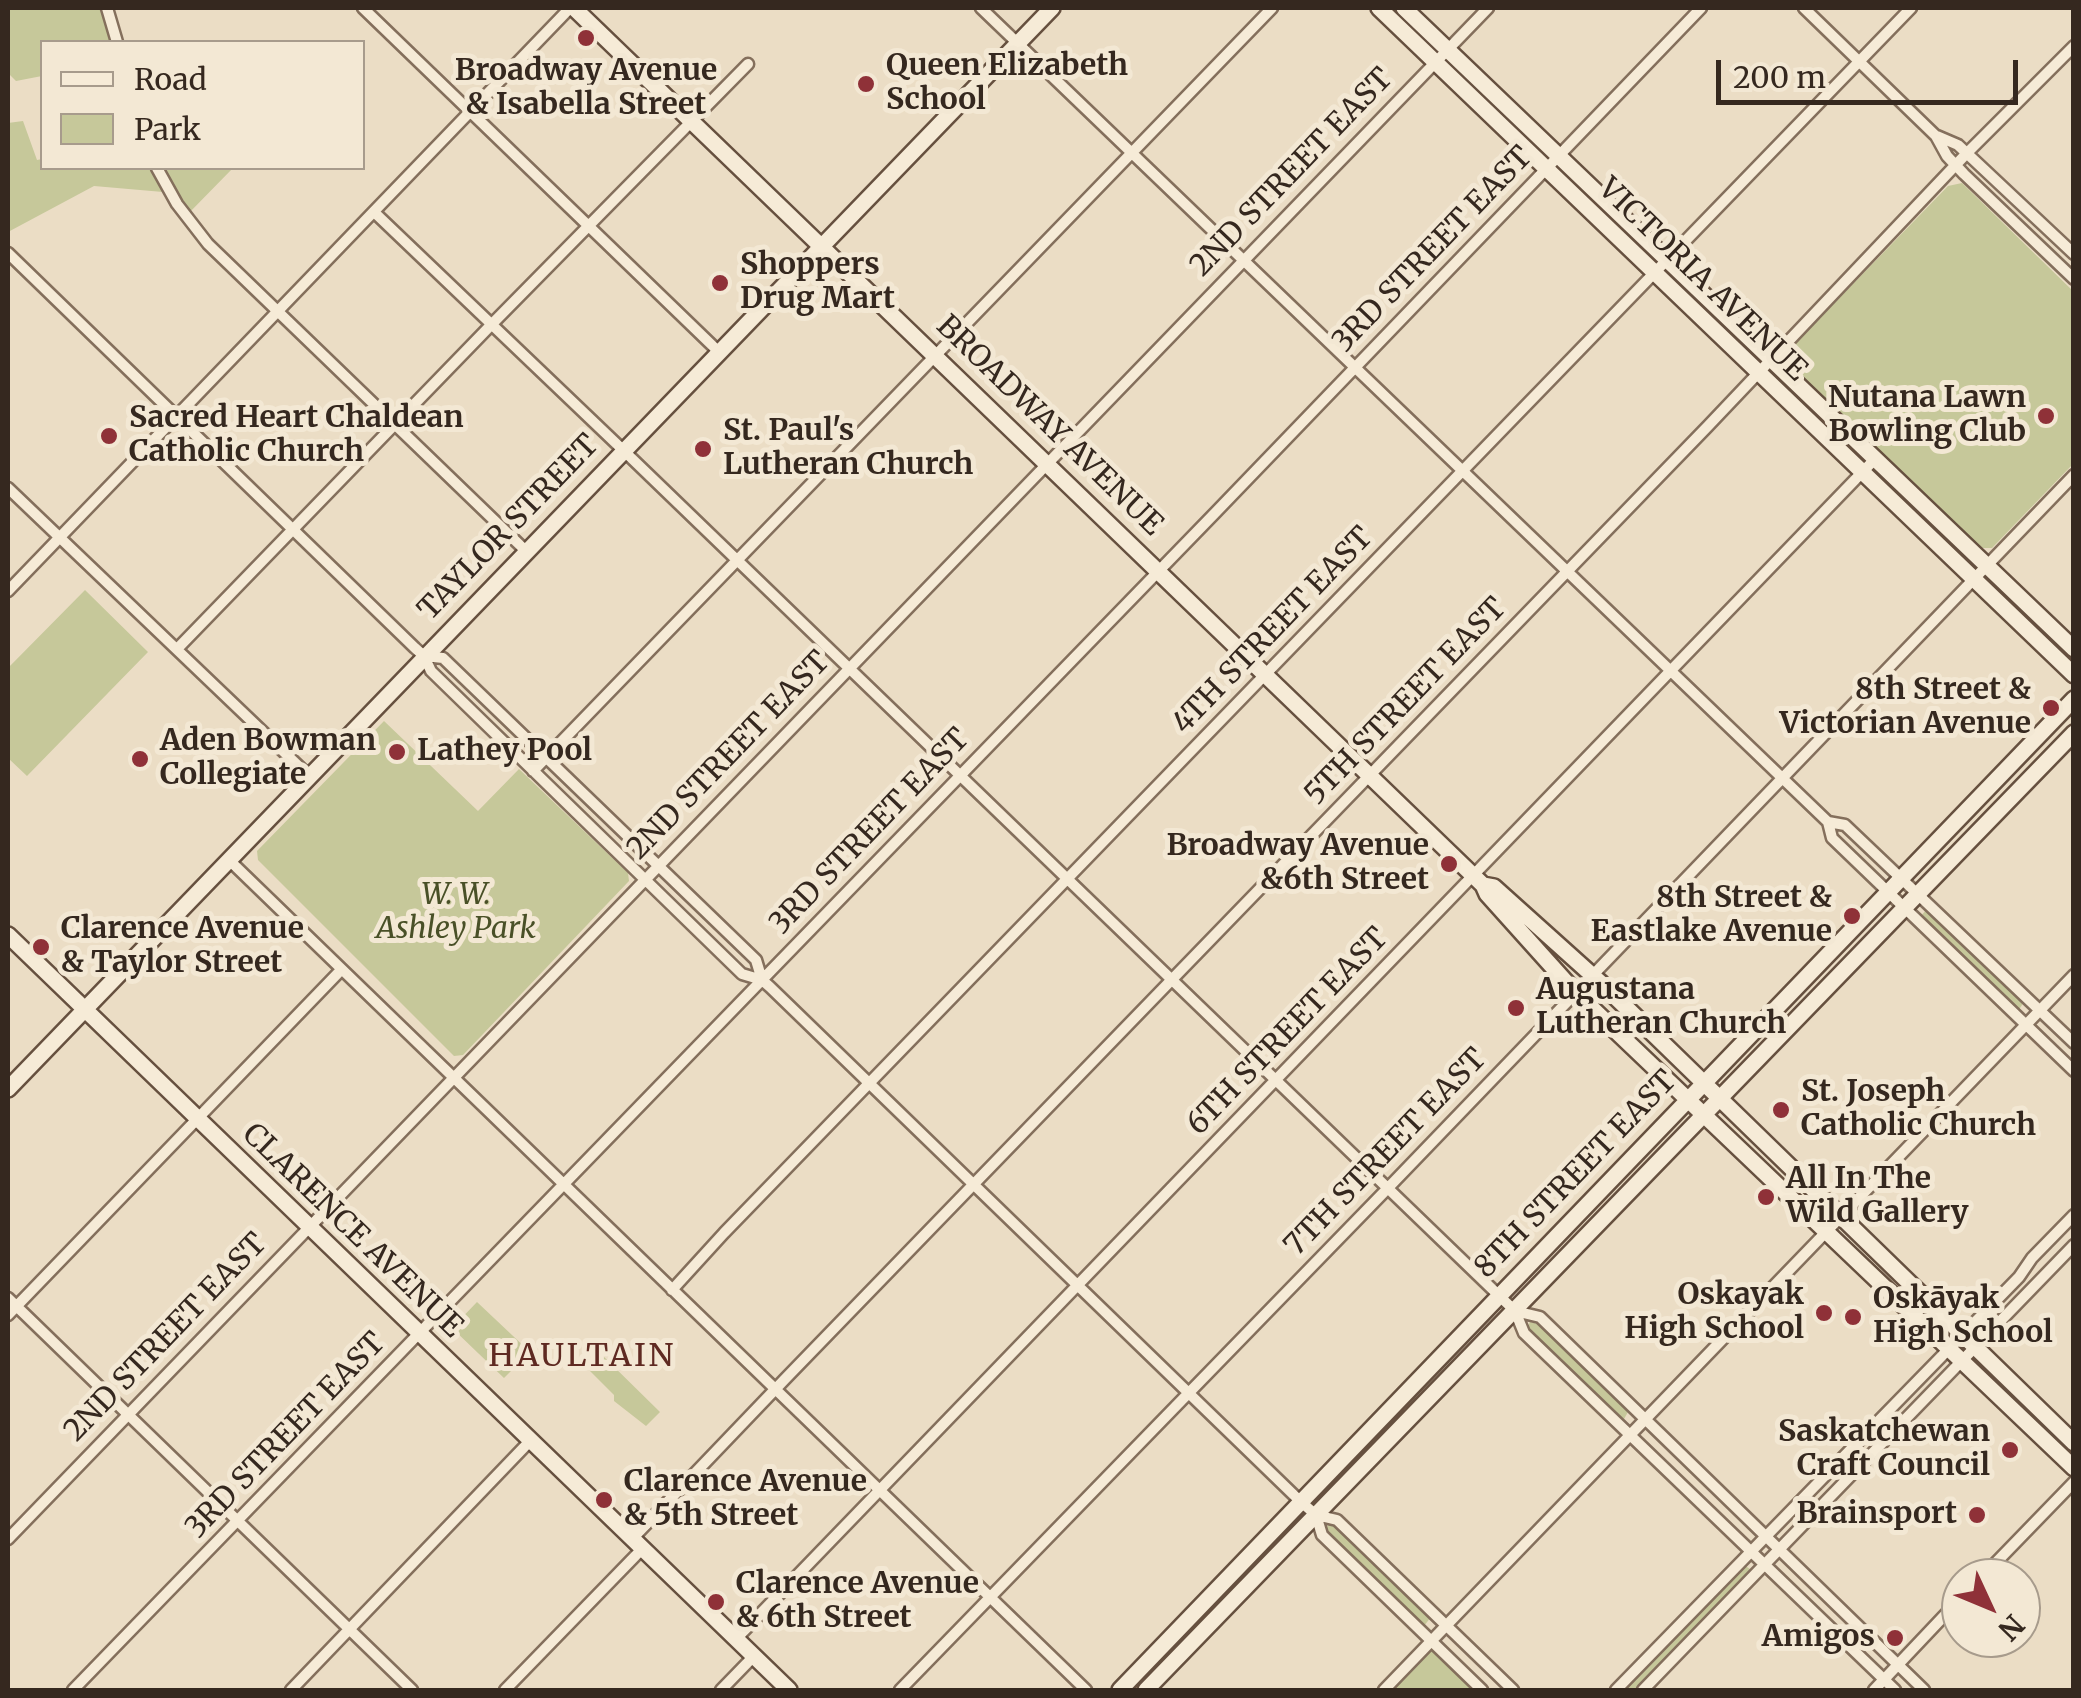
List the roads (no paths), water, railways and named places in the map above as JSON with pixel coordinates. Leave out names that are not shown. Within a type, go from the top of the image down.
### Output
[{"type":"main road","name":"BROADWAY AVENUE","points":[[572,8],[1048,462],[1478,880],[1486,894],[1576,992],[2074,1468]]},
{"type":"main road","name":"TAYLOR STREET","points":[[8,1088],[1052,8]]},
{"type":"main road","name":"VICTORIA AVENUE","points":[[1379,8],[1547,169],[1771,360],[1875,459],[2074,674]]},
{"type":"main road","name":"VICTORIA AVENUE","points":[[1404,8],[1559,156],[1759,372],[1863,472],[2074,649]]},
{"type":"main road","name":"8TH STREET EAST","points":[[1120,1690],[2074,699]]},
{"type":"main road","name":"8TH STREET EAST","points":[[1146,1690],[2074,733]]},
{"type":"main road","name":"BROADWAY AVENUE","points":[[1478,880],[1494,887],[1592,974],[2074,1443]]},
{"type":"main road","name":"CLARENCE AVENUE","points":[[8,935],[789,1690]]},
{"type":"street","points":[[107,8],[116,40]]},
{"type":"street","points":[[363,8],[718,352]]},
{"type":"street","points":[[8,591],[572,8]]},
{"type":"street","points":[[981,8],[1828,822],[1832,838],[2074,1071]]},
{"type":"street","points":[[534,772],[1272,8]]},
{"type":"street","name":"2ND STREET EAST","points":[[8,1539],[1488,8]]},
{"type":"street","name":"3RD STREET EAST","points":[[73,1690],[1701,8]]},
{"type":"street","points":[[1804,8],[1936,136],[1956,166],[2074,279]]},
{"type":"street","name":"4TH STREET EAST","points":[[672,1290],[1911,8]]},
{"type":"street","name":"5TH STREET EAST","points":[[505,1690],[774,1390],[2074,46]]},
{"type":"street","points":[[177,649],[748,64]]},
{"type":"street","points":[[1936,136],[1958,145],[2073,253],[2060,266]]},
{"type":"street","points":[[158,170],[176,204],[208,244],[526,550]]},
{"type":"street","points":[[374,212],[1516,1311],[1524,1333],[1895,1690]]},
{"type":"street","points":[[8,253],[424,656],[430,671],[742,974],[762,980],[1300,1501],[1316,1515],[1338,1520],[1513,1690]]},
{"type":"street","name":"6TH STREET EAST","points":[[736,1640],[1276,1081],[1478,880],[1875,459]]},
{"type":"street","name":"7TH STREET EAST","points":[[900,1690],[2074,475]]},
{"type":"street","points":[[8,488],[309,776]]},
{"type":"street","points":[[424,656],[442,658],[547,758],[756,960],[762,980]]},
{"type":"street","points":[[1828,822],[1844,825],[2074,1044]]},
{"type":"street","points":[[228,859],[1086,1690]]},
{"type":"street","points":[[341,970],[10,1306],[128,1414],[412,1690]]},
{"type":"street","points":[[1384,1690],[2074,975]]},
{"type":"street","points":[[1616,1690],[1963,1335],[2074,1215]]},
{"type":"street","points":[[1643,1690],[2074,1245]]},
{"type":"street","points":[[1516,1311],[1540,1317],[1924,1690]]},
{"type":"street","points":[[291,1690],[530,1441]]},
{"type":"street","points":[[2000,1558],[2074,1482]]},
{"type":"street","points":[[1316,1515],[1322,1535],[1482,1690]]},
{"type":"street","points":[[1874,1690],[1941,1618]]},
{"type":"street","points":[[721,1690],[753,1657]]},
{"type":"place","name":"Broadway Avenue & Isabella Street","points":[[586,38]]},
{"type":"place","name":"Queen Elizabeth School","points":[[866,84]]},
{"type":"place","name":"Shoppers Drug Mart","points":[[720,283]]},
{"type":"place","name":"Nutana Lawn Bowling Club","points":[[2046,416]]},
{"type":"place","name":"Sacred Heart Chaldean Catholic Church","points":[[109,436]]},
{"type":"place","name":"St. Paul's Lutheran Church","points":[[703,449]]},
{"type":"place","name":"8th Street & Victorian Avenue","points":[[2051,708]]},
{"type":"place","name":"Lathey Pool","points":[[397,752]]},
{"type":"place","name":"Aden Bowman Collegiate","points":[[140,759]]},
{"type":"place","name":"Broadway Avenue &6th Street","points":[[1449,864]]},
{"type":"place","name":"8th Street & Eastlake Avenue","points":[[1852,916]]},
{"type":"place","name":"Clarence Avenue & Taylor Street","points":[[41,947]]},
{"type":"place","name":"Augustana Lutheran Church","points":[[1516,1008]]},
{"type":"place","name":"St. Joseph Catholic Church","points":[[1781,1110]]},
{"type":"place","name":"All In The Wild Gallery","points":[[1766,1197]]},
{"type":"place","name":"Oskayak High School","points":[[1824,1313]]},
{"type":"place","name":"Oskāyak High School","points":[[1853,1317]]},
{"type":"place","name":"Saskatchewan Craft Council","points":[[2010,1450]]},
{"type":"place","name":"Clarence Avenue & 5th Street","points":[[604,1500]]},
{"type":"place","name":"Brainsport","points":[[1977,1515]]},
{"type":"place","name":"Clarence Avenue & 6th Street","points":[[716,1602]]},
{"type":"place","name":"Amigos","points":[[1895,1638]]},
{"type":"district","name":"HAULTAIN","points":[[582,1357]]},
{"type":"park label","name":"W. W. Ashley Park","points":[[456,913]]}]
